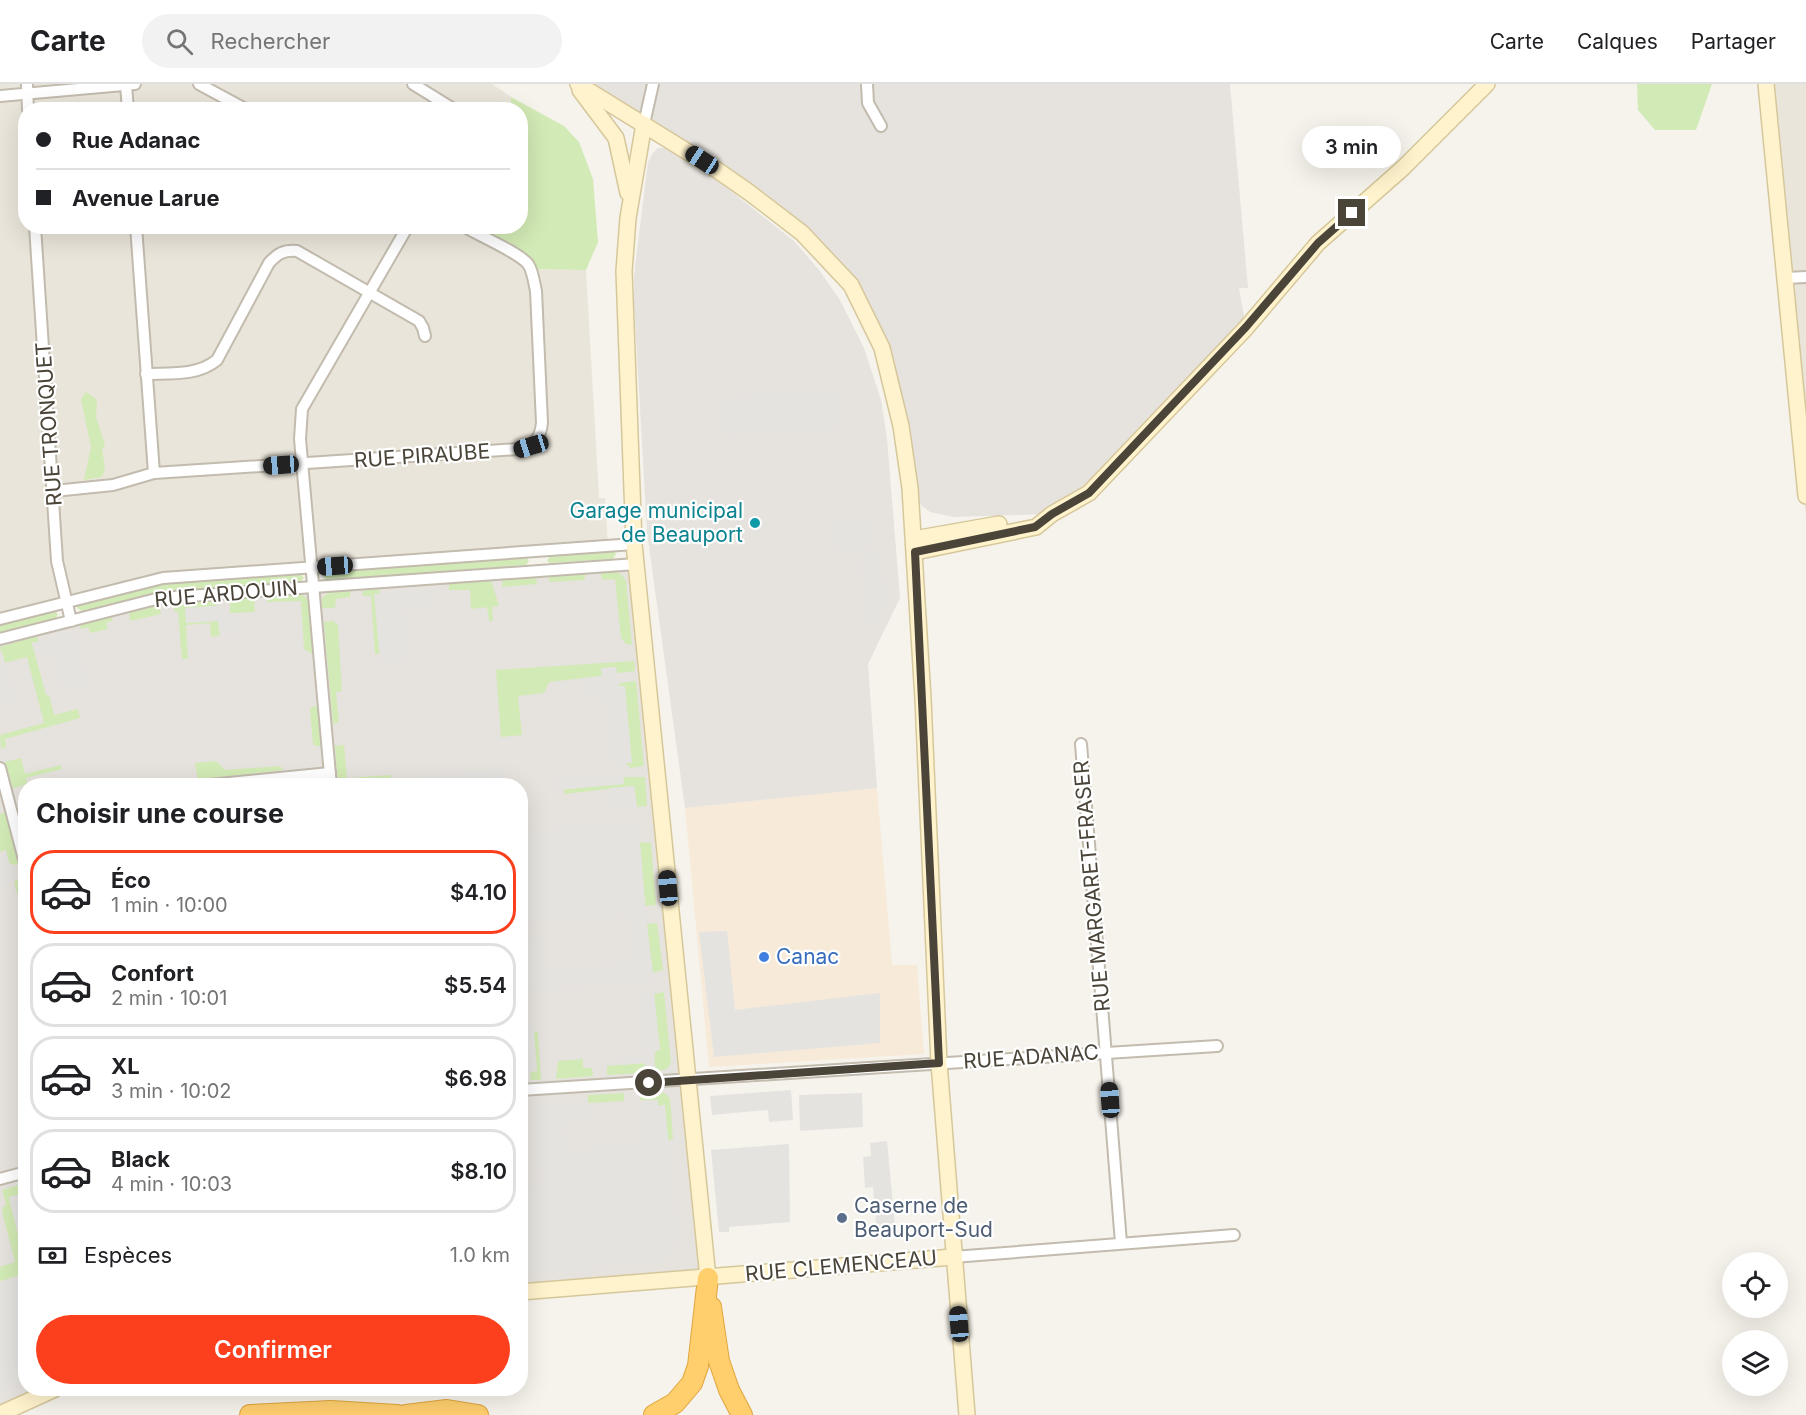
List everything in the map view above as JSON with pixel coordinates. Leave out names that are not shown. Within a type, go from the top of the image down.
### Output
[{"type":"highway","points":[[654,1415],[675,1403],[692,1383],[698,1366],[708,1278]]},
{"type":"highway","points":[[708,1278],[719,1361],[729,1390],[742,1415]]},
{"type":"highway","points":[[406,1415],[447,1410],[478,1415]]},
{"type":"highway","points":[[250,1415],[331,1411],[397,1415]]},
{"type":"street","points":[[0,96],[27,89],[135,84]]},
{"type":"street","points":[[200,84],[233,102]]},
{"type":"street","points":[[413,84],[442,102]]},
{"type":"street","points":[[577,84],[717,170],[802,233],[851,285],[882,348],[902,426],[915,545],[939,1063],[967,1415]]},
{"type":"street","points":[[577,84],[616,138],[630,202]]},
{"type":"street","points":[[653,84],[630,202],[624,271],[634,544],[686,1080],[708,1278]]},
{"type":"street","points":[[867,84],[868,103],[881,126]]},
{"type":"street","points":[[915,545],[1035,527],[1052,514],[1089,493],[1246,327],[1318,243],[1403,168],[1488,84]]},
{"type":"street","points":[[1766,84],[1806,496]]},
{"type":"street","points":[[126,85],[127,102]]},
{"type":"street","name":"RUE TRONQUET","points":[[36,234],[57,561],[71,621]]},
{"type":"street","points":[[137,234],[154,474]]},
{"type":"street","points":[[330,778],[300,439],[302,409],[403,234]]},
{"type":"street","name":"RUE PIRAUBE","points":[[54,491],[113,485],[154,474],[518,450],[531,446],[538,440],[542,423],[536,291],[533,277],[528,265],[517,256],[477,234]]},
{"type":"street","points":[[146,374],[192,373],[210,366],[217,360],[269,263],[281,252],[297,251],[418,321],[425,336]]},
{"type":"street","points":[[1786,278],[1806,277]]},
{"type":"street","name":"RUE ARDOUIN","points":[[0,619],[163,578],[634,544]]},
{"type":"street","name":"RUE ARDOUIN","points":[[0,639],[160,598],[636,564]]},
{"type":"street","name":"RUE MARGARET-FRASER","points":[[1081,744],[1121,1244]]},
{"type":"street","points":[[0,768],[18,822]]},
{"type":"street","points":[[280,778],[330,773]]},
{"type":"street","name":"RUE ADANAC","points":[[528,1090],[1217,1046]]},
{"type":"street","points":[[0,1179],[18,1174]]},
{"type":"street","name":"RUE CLEMENCEAU","points":[[528,1291],[1234,1235]]},
{"type":"street","points":[[0,1414],[40,1396]]},
{"type":"shaded area","points":[[0,84],[492,84],[511,97],[511,102],[18,102],[18,234],[476,234],[530,269],[586,270],[599,498],[605,498],[608,546],[163,578],[0,619]]},
{"type":"shaded area","points":[[578,84],[1230,84],[1248,288],[1239,288],[1246,328],[1089,493],[1052,514],[954,517],[930,512],[921,505],[910,488],[882,348],[851,285],[802,233]]},
{"type":"shaded area","points":[[1768,84],[1806,84],[1806,519],[1785,276]]},
{"type":"shaded area","points":[[658,148],[668,148],[690,159],[794,241],[819,270],[840,300],[864,348],[881,400],[887,438],[900,598],[868,664],[877,788],[685,808],[647,532],[634,302],[634,275],[648,162]]},
{"type":"shaded area","points":[[835,392],[837,427],[724,434],[722,399]]},
{"type":"shaded area","points":[[868,522],[870,547],[836,549],[834,524]]},
{"type":"shaded area","points":[[880,556],[884,600],[878,624],[867,625],[861,558]]},
{"type":"shaded area","points":[[636,564],[708,1278],[528,1291],[528,778],[18,778],[18,1396],[40,1396],[0,1414],[0,639],[160,598]]},
{"type":"shaded area","points":[[430,590],[430,604],[402,606],[405,659],[380,661],[374,594]]},
{"type":"shaded area","points":[[217,606],[230,613],[237,613],[239,634],[220,635],[218,621],[186,623],[185,608]]},
{"type":"shaded area","points":[[73,633],[86,683],[63,689],[53,650],[35,654],[32,643]]},
{"type":"shaded area","points":[[2,652],[15,701],[0,705],[0,653]]},
{"type":"shaded area","points":[[616,667],[618,686],[625,686],[632,763],[613,764],[607,705],[600,705],[599,691],[584,693],[582,678],[602,676],[601,668]]},
{"type":"shaded area","points":[[504,770],[504,778],[408,778]]},
{"type":"shaded area","points":[[623,774],[624,784],[557,790],[556,780]]},
{"type":"shaded area","points":[[634,786],[637,807],[612,809],[610,788]]},
{"type":"shaded area","points":[[877,788],[892,965],[917,965],[924,1054],[709,1067],[685,808]]},
{"type":"shaded area","points":[[638,822],[646,912],[528,922],[528,832]]},
{"type":"shaded area","points":[[6,852],[17,880],[0,884],[0,854]]},
{"type":"shaded area","points":[[646,913],[652,980],[528,990],[528,935],[542,938],[546,971],[634,964],[630,914]]},
{"type":"shaded area","points":[[727,931],[735,1010],[880,993],[880,1043],[714,1057],[699,932]]},
{"type":"shaded area","points":[[654,993],[660,1050],[654,1051],[655,1062],[622,1065],[621,1058],[646,1057],[641,994]]},
{"type":"shaded area","points":[[528,1022],[533,1022],[537,1071],[528,1073]]},
{"type":"shaded area","points":[[791,1090],[793,1120],[769,1122],[768,1110],[712,1115],[710,1096]]},
{"type":"shaded area","points":[[862,1093],[863,1127],[800,1131],[799,1095]]},
{"type":"shaded area","points":[[658,1100],[658,1106],[665,1105],[677,1241],[661,1261],[595,1267],[587,1184],[543,1187],[536,1108],[588,1104],[589,1120],[561,1122],[565,1155],[591,1153],[591,1148],[644,1145],[641,1101]]},
{"type":"shaded area","points":[[887,1141],[895,1226],[878,1227],[873,1187],[865,1188],[863,1157],[871,1156],[870,1143]]},
{"type":"shaded area","points":[[789,1144],[790,1222],[729,1227],[729,1232],[719,1232],[711,1150]]},
{"type":"shaded area","points":[[585,1185],[593,1267],[528,1272],[528,1189]]},
{"type":"shaded area","points":[[18,1195],[18,1234],[9,1197]]},
{"type":"shaded area","points":[[18,1278],[18,1384],[0,1390],[0,1283]]},
{"type":"green space","points":[[1637,84],[1712,84],[1696,130],[1655,130],[1638,110]]},
{"type":"green space","points":[[511,97],[520,102],[511,102]]},
{"type":"green space","points":[[528,106],[564,126],[579,142],[593,179],[598,242],[586,270],[530,269],[477,234],[528,234]]},
{"type":"green space","points":[[86,392],[97,400],[96,417],[105,445],[102,449],[105,468],[102,477],[84,480],[91,447],[81,399]]},
{"type":"green space","points":[[613,551],[616,554],[613,559],[550,563],[547,561],[551,555]]},
{"type":"green space","points":[[526,557],[529,561],[526,565],[326,580],[323,575],[325,572]]},
{"type":"green space","points":[[614,571],[621,574],[626,581],[632,645],[626,644],[621,638],[615,579],[604,580],[601,577],[601,572]]},
{"type":"green space","points":[[301,574],[304,578],[301,581],[160,592],[82,611],[77,608],[79,604],[162,584]]},
{"type":"green space","points":[[586,574],[584,580],[549,582],[549,576]]},
{"type":"green space","points":[[536,577],[537,584],[502,587],[503,580]]},
{"type":"green space","points":[[491,580],[499,606],[492,607],[493,621],[489,621],[487,607],[471,609],[470,590],[449,590],[449,583]]},
{"type":"green space","points":[[379,589],[380,593],[375,595],[380,654],[375,654],[371,596],[363,596],[362,591]]},
{"type":"green space","points":[[351,591],[350,597],[336,599],[335,608],[322,608],[322,598],[330,592]]},
{"type":"green space","points":[[300,594],[307,598],[309,603],[314,655],[304,649],[301,601],[267,602],[267,597]]},
{"type":"green space","points":[[254,597],[255,612],[230,613],[230,599]]},
{"type":"green space","points":[[216,600],[217,606],[185,608],[187,623],[218,621],[220,635],[211,637],[210,623],[186,625],[188,659],[182,659],[178,612],[175,612],[173,603]]},
{"type":"green space","points":[[159,605],[161,614],[130,621],[129,613]]},
{"type":"green space","points":[[54,611],[58,614],[56,618],[0,633],[0,624]]},
{"type":"green space","points":[[111,617],[113,620],[106,623],[108,629],[90,633],[88,627],[82,629],[80,627],[81,625]]},
{"type":"green space","points":[[333,621],[338,625],[342,691],[336,692],[339,722],[333,724],[324,622]]},
{"type":"green space","points":[[37,636],[39,641],[32,643],[46,695],[49,695],[54,715],[78,709],[80,718],[5,739],[6,746],[1,749],[0,735],[44,723],[27,657],[4,663],[0,647]]},
{"type":"green space","points":[[634,661],[635,671],[617,673],[616,667],[601,669],[602,676],[549,682],[544,693],[518,696],[522,735],[501,737],[496,670]]},
{"type":"green space","points":[[636,681],[644,766],[631,768],[625,763],[632,763],[618,687],[620,683]]},
{"type":"green space","points":[[318,706],[322,746],[313,744],[310,709]]},
{"type":"green space","points":[[344,745],[347,778],[338,778],[335,746]]},
{"type":"green space","points":[[21,758],[25,774],[61,765],[62,769],[18,778],[18,787],[12,789],[5,762]]},
{"type":"green space","points":[[216,761],[225,770],[280,766],[283,770],[198,778],[195,763]]},
{"type":"green space","points":[[391,775],[391,778],[347,778]]},
{"type":"green space","points":[[623,777],[645,777],[647,806],[637,807],[634,786],[564,794],[564,789],[623,784]]},
{"type":"green space","points":[[5,812],[18,864],[13,865],[9,863],[6,850],[0,852],[0,814]]},
{"type":"green space","points":[[640,842],[651,843],[656,905],[645,906]]},
{"type":"green space","points":[[18,880],[18,897],[14,881]]},
{"type":"green space","points":[[657,923],[663,970],[653,973],[647,924]]},
{"type":"green space","points":[[664,992],[671,1063],[667,1069],[656,1072],[654,1057],[656,1051],[660,1050],[654,994]]},
{"type":"green space","points":[[536,1031],[541,1080],[531,1080],[530,1072],[537,1070],[534,1033]]},
{"type":"green space","points":[[583,1059],[583,1068],[592,1068],[593,1076],[556,1079],[558,1061]]},
{"type":"green space","points":[[642,1063],[645,1065],[646,1073],[607,1075],[607,1066]]},
{"type":"green space","points":[[658,1091],[666,1094],[670,1099],[673,1139],[668,1140],[664,1105],[658,1106],[658,1100],[640,1100],[640,1092]]},
{"type":"green space","points":[[624,1093],[624,1101],[588,1103],[588,1095]]},
{"type":"green space","points":[[18,1185],[18,1195],[9,1198],[18,1235],[18,1276],[0,1281],[0,1267],[15,1262],[3,1216],[2,1209],[6,1204],[2,1190]]},
{"type":"place","name":"Garage municipal de Beauport","points":[[755,523]]},
{"type":"place","name":"Canac","points":[[764,957]]},
{"type":"place","name":"Caserne de Beauport-Sud","points":[[842,1218]]},
{"type":"route","points":[[649,1083],[939,1063],[915,552],[1035,527],[1052,514],[1089,493],[1246,327],[1318,243],[1352,213]]}]
